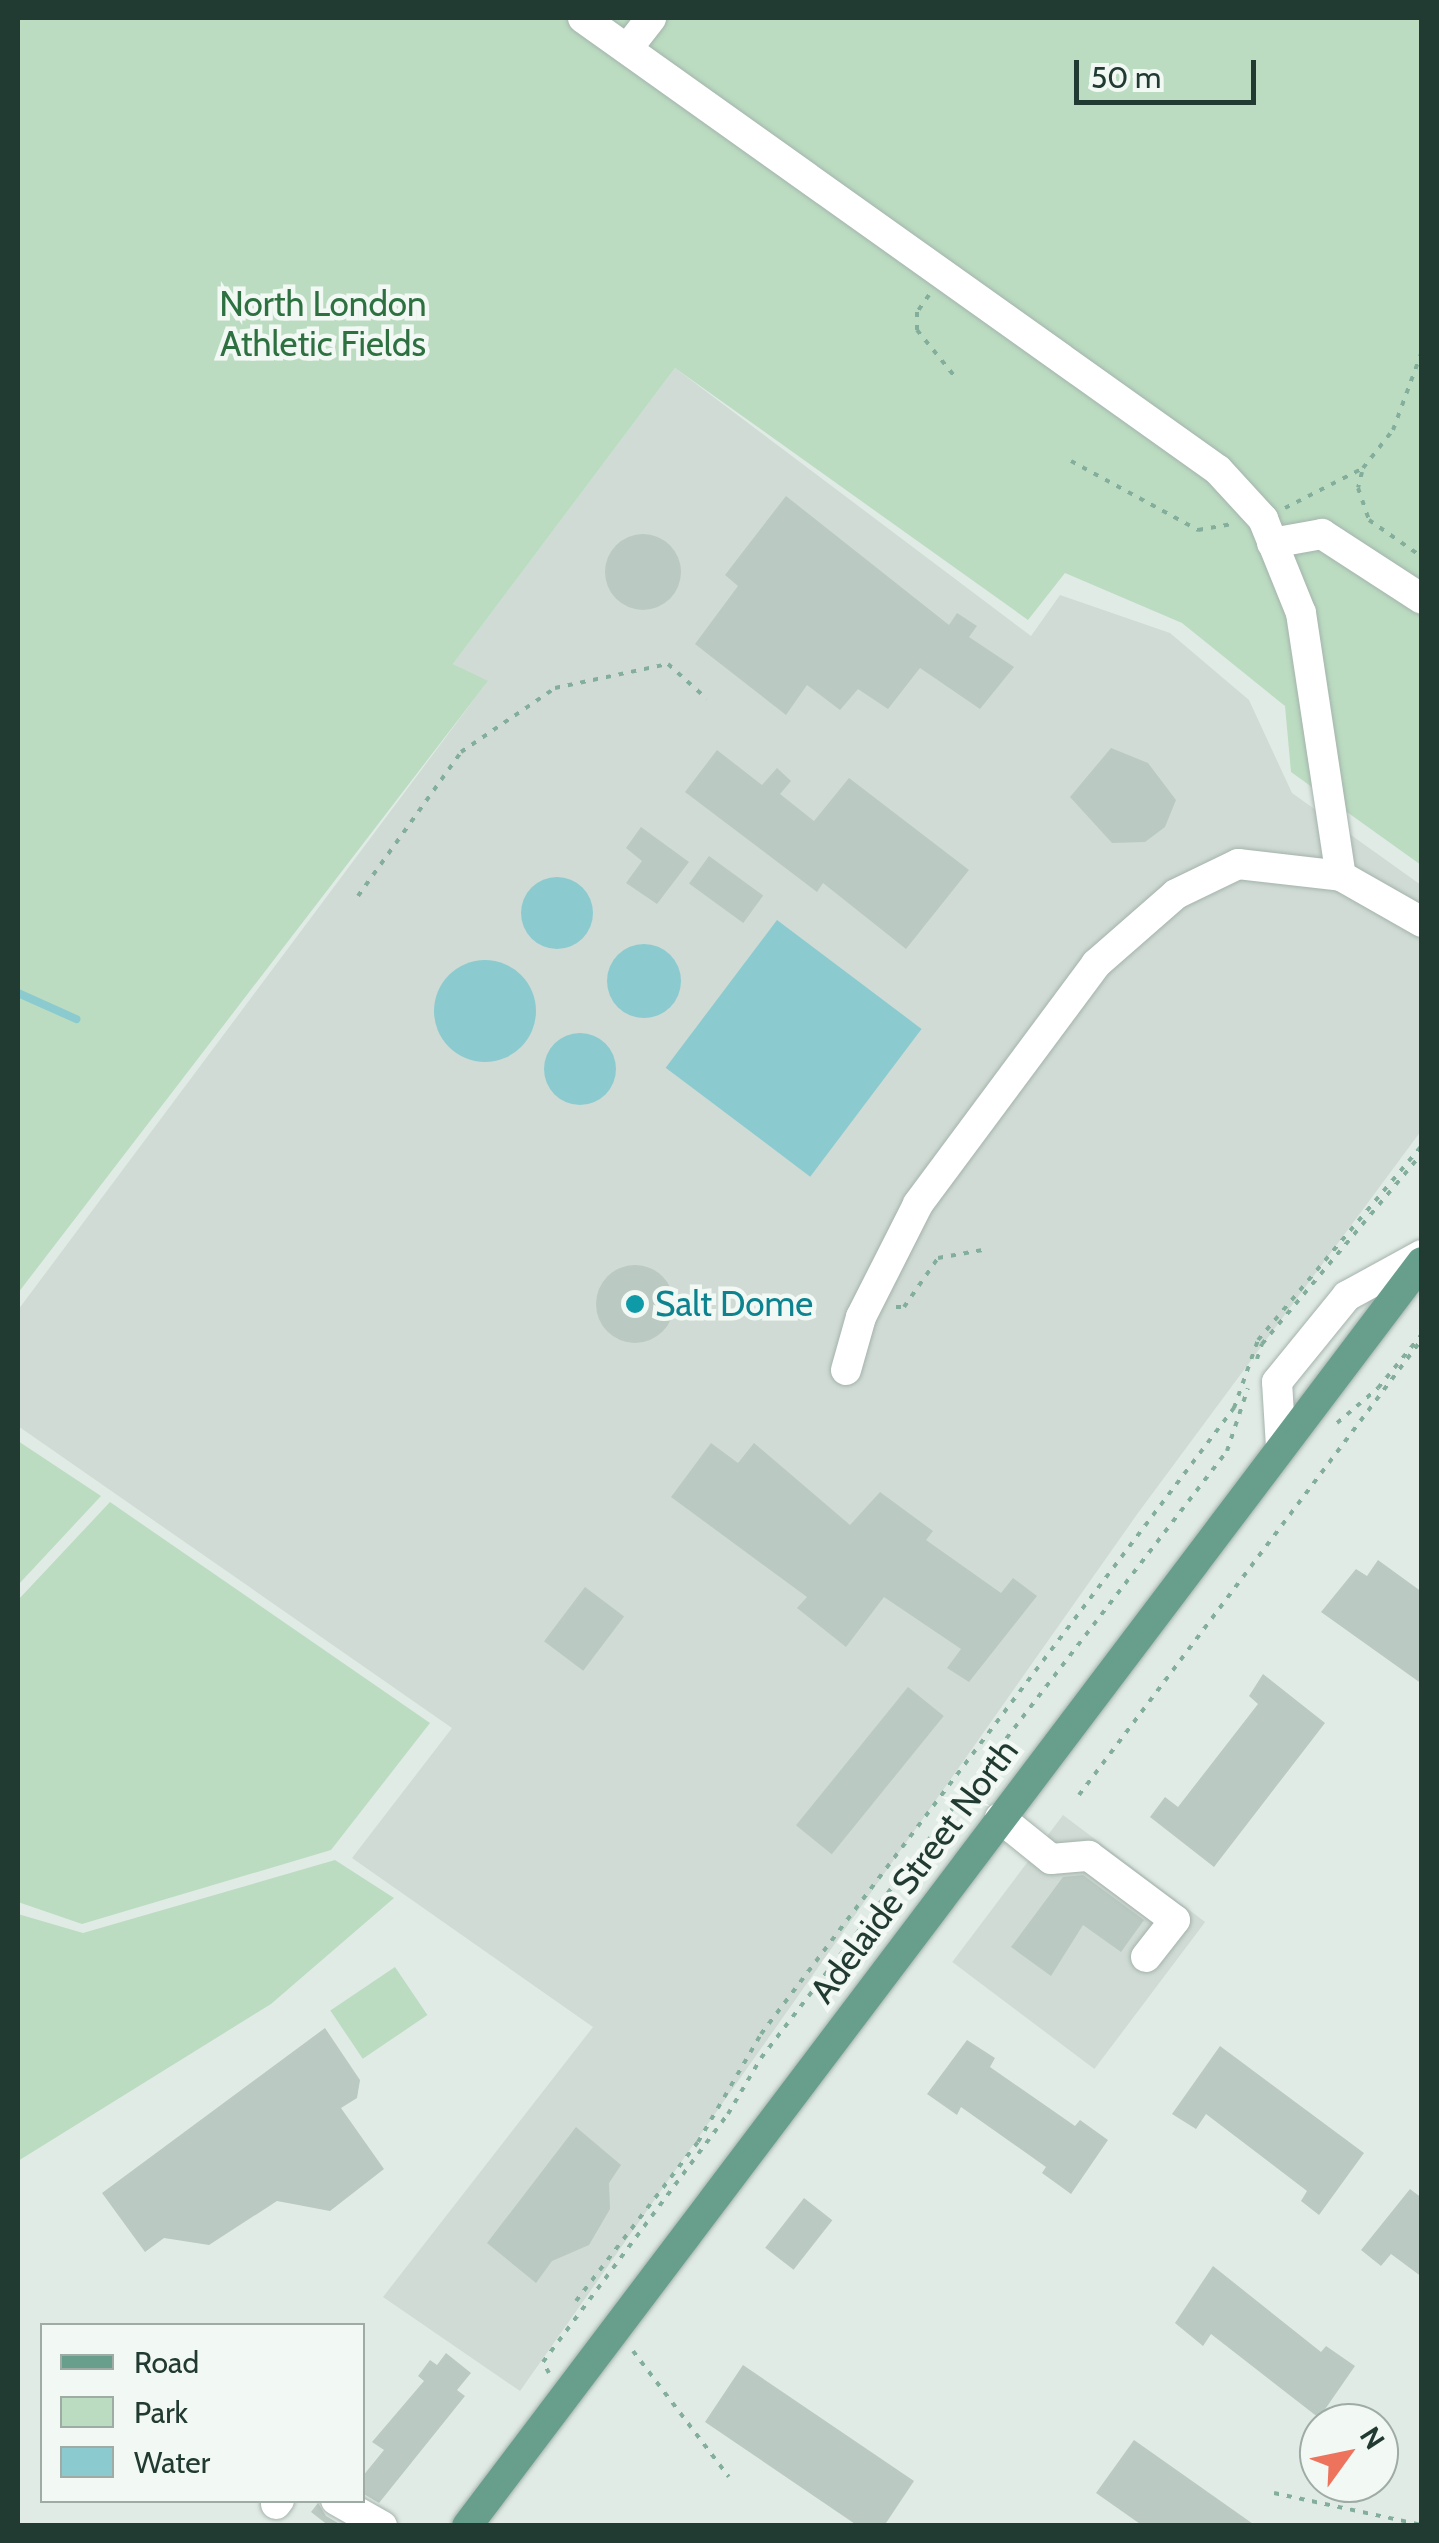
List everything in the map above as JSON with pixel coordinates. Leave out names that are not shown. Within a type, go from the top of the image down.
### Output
[{"type":"main road","name":"Adelaide Street North","points":[[467,2526],[1422,1259]]},
{"type":"lane","points":[[583,18],[1218,470],[1268,531],[1301,613],[1341,876]]},
{"type":"lane","points":[[626,49],[651,18]]},
{"type":"lane","points":[[1268,531],[1322,534],[1422,599]]},
{"type":"lane","points":[[846,1370],[865,1308],[918,1204],[1096,964],[1176,894],[1238,864],[1341,876],[1422,922]]},
{"type":"lane","points":[[1281,1446],[1277,1382],[1347,1296],[1422,1259]]},
{"type":"lane","points":[[1000,1818],[1051,1860],[1090,1856],[1176,1920],[1146,1956]]},
{"type":"lane","points":[[341,2503],[382,2526]]},
{"type":"path","points":[[943,274],[917,312],[917,330],[956,378]]},
{"type":"path","points":[[1071,461],[1198,530],[1268,531],[1363,468],[1393,430],[1422,351]]},
{"type":"path","points":[[1363,468],[1358,488],[1369,520],[1422,557]]},
{"type":"path","points":[[358,896],[461,752],[554,688],[668,664],[707,699]]},
{"type":"path","points":[[576,2301],[698,2142],[761,2034],[1234,1408],[1258,1340],[1422,1145]]},
{"type":"path","points":[[563,2398],[542,2362],[728,2114],[772,2043],[1227,1451],[1262,1344],[1422,1152]]},
{"type":"path","points":[[865,1308],[904,1307],[938,1258],[988,1249]]},
{"type":"path","points":[[1330,1429],[1378,1388],[1422,1337]]},
{"type":"path","points":[[1080,1795],[1422,1337]]},
{"type":"path","points":[[644,2337],[632,2353],[729,2477]]},
{"type":"path","points":[[1274,2492],[1422,2525]]},
{"type":"shaded area","points":[[675,368],[1031,636],[1060,595],[1170,633],[1249,700],[1292,793],[1421,885],[1421,1131],[1138,1513],[520,2391],[383,2297],[593,2027],[352,1858],[452,1728],[18,1426],[18,1310],[487,682],[453,664]]},
{"type":"shaded area","points":[[1063,1815],[1205,1922],[1094,2069],[952,1962]]},
{"type":"green space","name":"North London Athletic Fields","points":[[18,18],[1421,18],[1421,865],[1291,772],[1285,706],[1182,623],[1065,573],[1028,620],[675,368],[453,664],[488,681],[18,1293]]},
{"type":"green space","points":[[18,1441],[101,1496],[18,1585]]},
{"type":"green space","points":[[110,1502],[430,1723],[331,1850],[82,1924],[18,1902],[18,1600]]},
{"type":"green space","points":[[335,1860],[394,1898],[271,2004],[18,2161],[18,1914],[83,1933]]},
{"type":"green space","points":[[395,1967],[427,2015],[363,2059],[330,2011]]},
{"type":"water","points":[[557,877],[582,888],[593,913],[582,938],[557,949],[532,938],[521,913],[532,888]]},
{"type":"water","points":[[777,920],[922,1029],[810,1177],[666,1068]]},
{"type":"water","points":[[644,944],[670,955],[681,981],[670,1007],[644,1018],[618,1007],[607,981],[618,955]]},
{"type":"water","points":[[485,960],[504,964],[521,975],[532,992],[536,1011],[532,1030],[521,1047],[504,1058],[485,1062],[466,1058],[449,1047],[438,1030],[434,1011],[438,992],[449,975],[466,964]]},
{"type":"water","points":[[580,1033],[594,1035],[606,1043],[614,1055],[614,1083],[606,1095],[594,1103],[580,1105],[566,1103],[554,1095],[546,1083],[544,1069],[546,1055],[554,1043],[566,1035]]},
{"type":"building","points":[[786,496],[949,625],[957,613],[977,626],[969,637],[1014,667],[980,709],[920,668],[888,709],[858,689],[840,710],[807,685],[786,715],[695,644],[738,586],[725,575]]},
{"type":"building","points":[[643,534],[670,545],[681,572],[670,599],[643,610],[616,599],[605,572],[616,545]]},
{"type":"building","points":[[1111,748],[1148,763],[1176,800],[1165,827],[1145,842],[1112,843],[1070,797]]},
{"type":"building","points":[[717,750],[762,785],[777,768],[791,781],[780,794],[814,821],[849,778],[969,870],[906,949],[823,883],[817,892],[685,792]]},
{"type":"building","points":[[641,827],[689,862],[657,904],[626,883],[642,861],[626,848]]},
{"type":"building","points":[[709,856],[763,895],[743,923],[689,884]]},
{"type":"building","name":"Salt Dome","points":[[627,1265],[643,1265],[668,1282],[674,1304],[668,1326],[657,1337],[643,1343],[627,1343],[602,1326],[596,1312],[596,1296],[613,1271]]},
{"type":"building","points":[[711,1443],[738,1463],[754,1443],[850,1525],[880,1492],[933,1531],[926,1540],[1001,1593],[1013,1578],[1037,1596],[969,1682],[947,1668],[961,1649],[884,1597],[846,1647],[797,1608],[807,1597],[671,1497]]},
{"type":"building","points":[[1378,1560],[1422,1592],[1422,1684],[1321,1612],[1356,1569],[1367,1576]]},
{"type":"building","points":[[585,1587],[624,1616],[583,1671],[544,1641]]},
{"type":"building","points":[[1263,1674],[1325,1723],[1214,1867],[1150,1817],[1165,1797],[1178,1807],[1258,1704],[1249,1696]]},
{"type":"building","points":[[908,1687],[944,1716],[832,1854],[796,1825]]},
{"type":"building","points":[[1083,1875],[1144,1920],[1121,1952],[1083,1925],[1051,1976],[1011,1947],[1063,1877]]},
{"type":"building","points":[[325,2028],[360,2080],[357,2098],[341,2108],[384,2169],[330,2211],[277,2201],[209,2245],[164,2238],[145,2252],[102,2193]]},
{"type":"building","points":[[967,2040],[995,2058],[990,2067],[1075,2126],[1080,2120],[1108,2140],[1071,2194],[1042,2173],[1046,2167],[961,2107],[957,2115],[927,2094]]},
{"type":"building","points":[[1220,2046],[1364,2153],[1319,2215],[1301,2201],[1307,2191],[1206,2114],[1196,2129],[1172,2114]]},
{"type":"building","points":[[576,2127],[621,2165],[609,2183],[610,2209],[589,2245],[552,2261],[536,2283],[487,2243]]},
{"type":"building","points":[[1410,2189],[1422,2198],[1422,2277],[1391,2254],[1381,2266],[1361,2250]]},
{"type":"building","points":[[804,2198],[832,2220],[794,2270],[765,2248]]},
{"type":"building","points":[[1213,2266],[1321,2352],[1326,2346],[1355,2366],[1329,2403],[1300,2403],[1211,2334],[1203,2346],[1175,2323]]},
{"type":"building","points":[[446,2353],[471,2373],[457,2390],[465,2396],[379,2503],[365,2495],[365,2473],[384,2450],[372,2442],[424,2381],[418,2376],[430,2360],[437,2365]]},
{"type":"building","points":[[743,2365],[914,2481],[884,2526],[858,2526],[705,2422]]},
{"type":"building","points":[[1134,2440],[1256,2526],[1143,2526],[1096,2493]]},
{"type":"building","points":[[318,2503],[326,2516],[343,2526],[329,2526],[311,2512]]},
{"type":"waterway","points":[[18,993],[76,1019]]},
{"type":"place","name":"Salt Dome","points":[[635,1304]]}]
